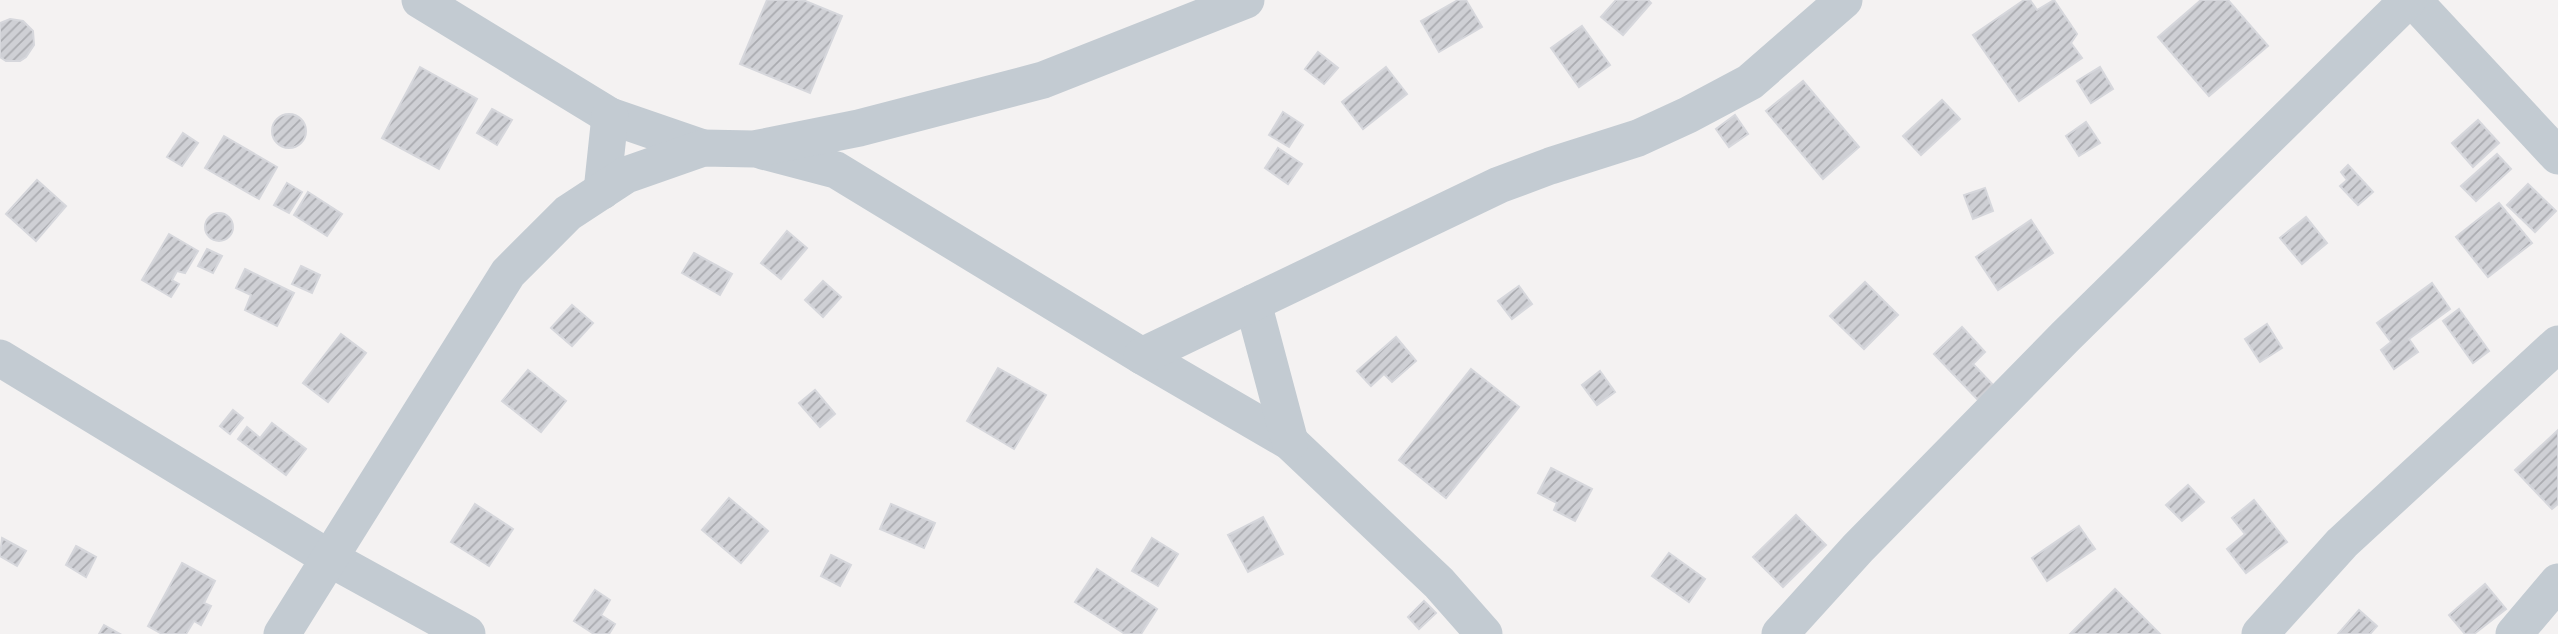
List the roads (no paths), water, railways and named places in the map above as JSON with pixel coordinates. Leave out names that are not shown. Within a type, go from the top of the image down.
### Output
[{"type":"street","points":[[420,0],[610,116],[703,148],[754,149],[859,128],[1043,80],[1246,0]]},
{"type":"street","points":[[1142,356],[1499,185],[1638,138],[1688,115],[1750,82],[1844,0]]},
{"type":"street","points":[[1780,634],[1858,548],[2046,356],[2411,0],[2558,156]]},
{"type":"street","points":[[602,191],[610,116]]},
{"type":"street","points":[[836,170],[859,128]]},
{"type":"street","points":[[282,634],[508,273],[568,213],[626,175],[703,148]]},
{"type":"street","points":[[754,149],[836,170],[1142,356],[1290,442],[1439,583],[1484,634]]},
{"type":"street","points":[[1254,303],[1290,442]]},
{"type":"street","points":[[2260,634],[2342,543],[2558,344]]},
{"type":"street","points":[[0,358],[329,558],[467,634]]},
{"type":"street","points":[[2514,634],[2558,582]]}]
